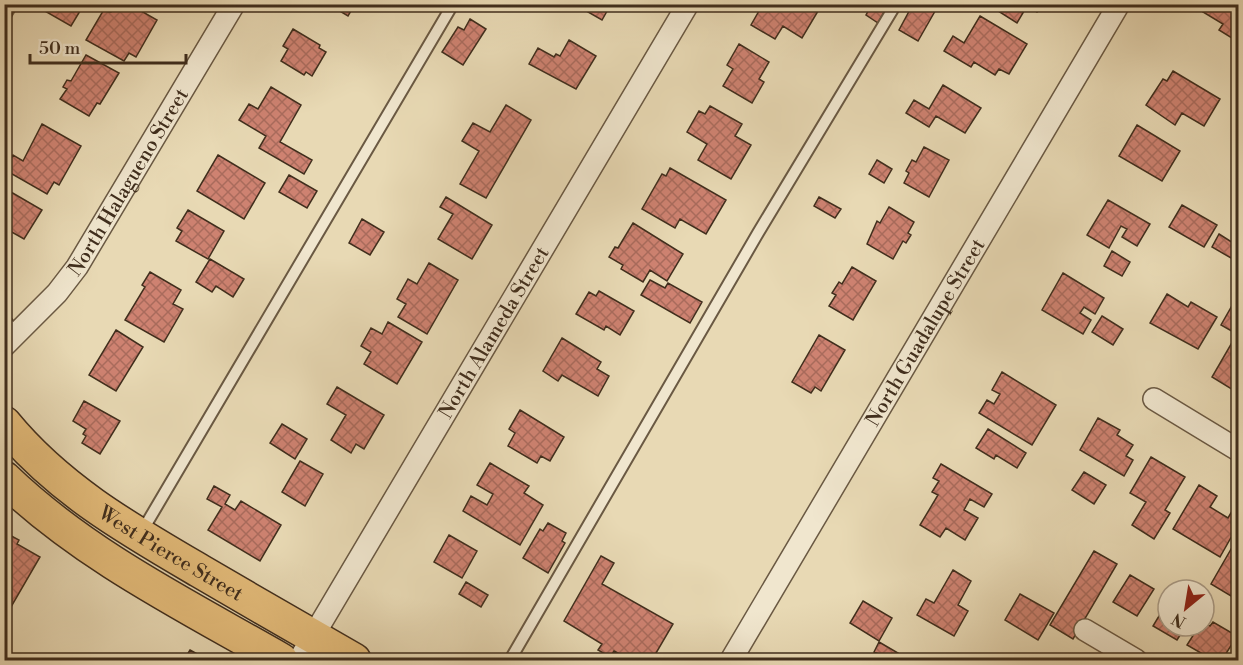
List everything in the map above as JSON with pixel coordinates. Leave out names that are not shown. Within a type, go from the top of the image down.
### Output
[{"type":"highway","name":"West Pierce Street","points":[[4,423],[50,472],[87,501],[306,649],[354,660]]},
{"type":"highway","name":"West Pierce Street","points":[[4,478],[66,532],[120,567],[281,660]]},
{"type":"street","name":"North Halagueno Street","points":[[9,333],[57,293],[76,267],[234,4]]},
{"type":"street","name":"North Alameda Street","points":[[306,649],[688,4]]},
{"type":"street","name":"North Guadalupe Street","points":[[731,660],[1119,4]]},
{"type":"street","points":[[1154,399],[1239,450]]},
{"type":"street","points":[[1085,630],[1136,660]]},
{"type":"lane","points":[[4,17],[12,4]]},
{"type":"lane","points":[[140,536],[453,4]]},
{"type":"lane","points":[[510,660],[758,233],[896,4]]},
{"type":"building","points":[[46,4],[81,4],[83,6],[71,26],[43,10]]},
{"type":"building","points":[[116,4],[129,4],[157,20],[136,57],[129,53],[124,61],[86,40],[103,11],[111,12]]},
{"type":"building","points":[[328,4],[355,4],[348,16]]},
{"type":"building","points":[[574,4],[611,4],[602,20]]},
{"type":"building","points":[[763,4],[819,4],[821,6],[802,38],[783,26],[775,39],[751,25]]},
{"type":"building","points":[[872,4],[889,4],[878,23],[866,15]]},
{"type":"building","points":[[913,4],[938,6],[918,41],[899,30]]},
{"type":"building","points":[[987,4],[1042,4],[1037,12],[1027,6],[1017,23]]},
{"type":"building","points":[[1208,4],[1238,4],[1238,34],[1235,40],[1219,30],[1223,24],[1203,12]]},
{"type":"building","points":[[980,16],[1027,44],[1009,74],[999,69],[995,75],[974,62],[971,67],[944,51],[953,36],[964,43]]},
{"type":"building","points":[[470,19],[486,29],[463,65],[442,52],[458,27],[464,30]]},
{"type":"building","points":[[293,29],[320,45],[319,48],[326,52],[312,76],[306,72],[304,75],[281,61],[288,49],[283,46]]},
{"type":"building","points":[[569,40],[596,56],[576,89],[529,64],[538,48],[554,57],[556,54],[560,56]]},
{"type":"building","points":[[739,44],[769,62],[759,79],[764,82],[752,103],[723,86],[733,69],[727,65]]},
{"type":"building","points":[[86,55],[119,73],[100,104],[97,103],[89,116],[60,99],[67,89],[63,87],[67,80],[71,81]]},
{"type":"building","points":[[1173,71],[1220,99],[1204,126],[1182,113],[1175,125],[1146,105],[1163,79],[1167,81]]},
{"type":"building","points":[[943,85],[981,108],[965,133],[936,116],[929,127],[906,113],[914,100],[929,109]]},
{"type":"building","points":[[271,87],[301,105],[280,142],[312,160],[304,174],[259,148],[266,136],[239,120],[249,104],[258,109]]},
{"type":"building","points":[[506,105],[531,120],[486,198],[460,184],[479,151],[462,141],[473,123],[490,132]]},
{"type":"building","points":[[710,106],[742,124],[735,136],[751,145],[731,179],[698,160],[707,144],[687,132],[699,111],[705,114]]},
{"type":"building","points":[[42,124],[81,146],[59,185],[54,182],[47,194],[5,170],[13,155],[23,161]]},
{"type":"building","points":[[1137,125],[1180,151],[1162,181],[1119,156]]},
{"type":"building","points":[[924,147],[949,160],[929,197],[904,183],[909,173],[906,171],[912,160],[916,162]]},
{"type":"building","points":[[218,155],[265,183],[244,219],[197,191]]},
{"type":"building","points":[[877,160],[892,169],[884,183],[869,174]]},
{"type":"building","points":[[670,168],[726,200],[706,234],[680,219],[675,228],[642,209],[662,174],[666,176]]},
{"type":"building","points":[[289,175],[317,191],[307,208],[279,192]]},
{"type":"building","points":[[4,188],[42,210],[24,239],[10,231],[4,240]]},
{"type":"building","points":[[446,197],[492,225],[472,259],[438,239],[453,214],[440,207]]},
{"type":"building","points":[[819,197],[841,209],[835,218],[814,206]]},
{"type":"building","points":[[1108,200],[1150,224],[1137,246],[1122,237],[1127,229],[1121,226],[1109,248],[1087,235]]},
{"type":"building","points":[[1182,205],[1217,225],[1204,247],[1169,227]]},
{"type":"building","points":[[889,207],[914,222],[908,233],[911,235],[906,243],[903,241],[893,259],[867,244],[877,221],[880,223]]},
{"type":"building","points":[[188,210],[224,231],[208,259],[176,241],[182,231],[177,228]]},
{"type":"building","points":[[362,219],[384,232],[370,255],[349,243]]},
{"type":"building","points":[[633,223],[683,254],[667,281],[650,270],[643,282],[621,269],[623,265],[609,257],[615,247],[618,248]]},
{"type":"building","points":[[1219,234],[1238,246],[1231,258],[1212,247]]},
{"type":"building","points":[[1112,251],[1130,262],[1122,276],[1104,266]]},
{"type":"building","points":[[210,259],[244,279],[233,297],[216,286],[212,292],[196,282]]},
{"type":"building","points":[[429,263],[458,280],[427,334],[398,317],[406,304],[397,299],[408,279],[417,284]]},
{"type":"building","points":[[852,267],[876,281],[853,320],[829,306],[836,295],[832,293],[839,282],[842,284]]},
{"type":"building","points":[[150,272],[181,290],[173,304],[183,309],[164,342],[125,320],[145,287],[142,285]]},
{"type":"building","points":[[1063,273],[1104,298],[1095,314],[1084,307],[1080,313],[1091,320],[1083,334],[1042,310]]},
{"type":"building","points":[[650,280],[665,288],[668,283],[702,302],[690,323],[641,295]]},
{"type":"building","points":[[599,291],[634,311],[620,335],[606,326],[604,330],[576,314],[589,292],[596,296]]},
{"type":"building","points":[[1167,294],[1188,307],[1191,302],[1217,317],[1198,349],[1150,323]]},
{"type":"building","points":[[1233,304],[1238,308],[1238,393],[1212,377],[1237,334],[1221,325]]},
{"type":"building","points":[[1102,316],[1123,329],[1113,345],[1092,332]]},
{"type":"building","points":[[388,322],[422,342],[397,384],[364,364],[371,352],[361,346],[371,328],[382,334]]},
{"type":"building","points":[[116,330],[143,347],[116,391],[89,375]]},
{"type":"building","points":[[819,335],[845,350],[821,391],[815,387],[811,393],[792,382]]},
{"type":"building","points":[[562,338],[601,362],[597,369],[609,376],[598,396],[562,375],[558,381],[543,371]]},
{"type":"building","points":[[1002,372],[1056,405],[1032,445],[979,413],[987,400],[994,404],[1000,394],[992,390]]},
{"type":"building","points":[[337,387],[384,415],[364,449],[356,444],[351,453],[331,440],[346,415],[327,404]]},
{"type":"building","points":[[84,401],[120,421],[100,454],[82,443],[86,436],[83,434],[86,429],[73,421]]},
{"type":"building","points":[[520,410],[564,437],[550,461],[541,456],[537,463],[508,446],[515,433],[509,429]]},
{"type":"building","points":[[1098,418],[1120,430],[1117,435],[1133,445],[1126,456],[1133,460],[1124,476],[1080,450]]},
{"type":"building","points":[[282,424],[307,439],[295,459],[270,443]]},
{"type":"building","points":[[988,429],[1026,453],[1017,468],[996,455],[994,459],[976,448]]},
{"type":"building","points":[[1151,457],[1185,477],[1165,510],[1170,513],[1154,539],[1132,525],[1146,502],[1130,493]]},
{"type":"building","points":[[300,461],[323,474],[305,506],[282,492]]},
{"type":"building","points":[[490,463],[529,486],[524,493],[543,505],[520,545],[463,511],[471,496],[487,505],[493,494],[477,485]]},
{"type":"building","points":[[941,464],[992,494],[984,507],[970,499],[964,510],[978,518],[965,540],[946,528],[940,537],[920,525],[938,495],[932,492],[939,481],[933,478]]},
{"type":"building","points":[[1084,472],[1106,485],[1094,504],[1072,490]]},
{"type":"building","points":[[1199,485],[1217,496],[1210,507],[1228,518],[1235,506],[1238,508],[1238,525],[1220,557],[1173,529]]},
{"type":"building","points":[[214,486],[230,495],[225,504],[235,510],[241,501],[281,525],[260,561],[208,530],[222,507],[207,499]]},
{"type":"building","points":[[548,523],[566,533],[562,541],[565,543],[548,573],[523,558],[540,529],[543,531]]},
{"type":"building","points":[[4,532],[19,540],[17,544],[40,557],[11,607],[4,603]]},
{"type":"building","points":[[449,535],[477,551],[462,578],[434,562]]},
{"type":"building","points":[[1238,537],[1238,583],[1231,596],[1216,587],[1214,578]]},
{"type":"building","points":[[1094,551],[1117,564],[1073,639],[1050,625]]},
{"type":"building","points":[[601,556],[614,563],[602,584],[673,624],[652,660],[631,660],[614,651],[610,657],[598,650],[602,644],[564,621]]},
{"type":"building","points":[[953,570],[971,581],[958,605],[968,611],[954,636],[917,615],[926,599],[934,603]]},
{"type":"building","points":[[1130,575],[1154,589],[1137,616],[1113,602]]},
{"type":"building","points":[[466,582],[488,595],[481,607],[459,594]]},
{"type":"building","points":[[1020,594],[1054,613],[1038,640],[1005,620]]},
{"type":"building","points":[[863,601],[892,618],[879,641],[850,623]]},
{"type":"building","points":[[1216,624],[1237,636],[1222,660],[1213,660],[1187,645],[1191,638],[1216,638]]},
{"type":"building","points":[[879,642],[898,653],[894,660],[874,652]]},
{"type":"building","points":[[190,650],[208,660],[184,660]]}]
